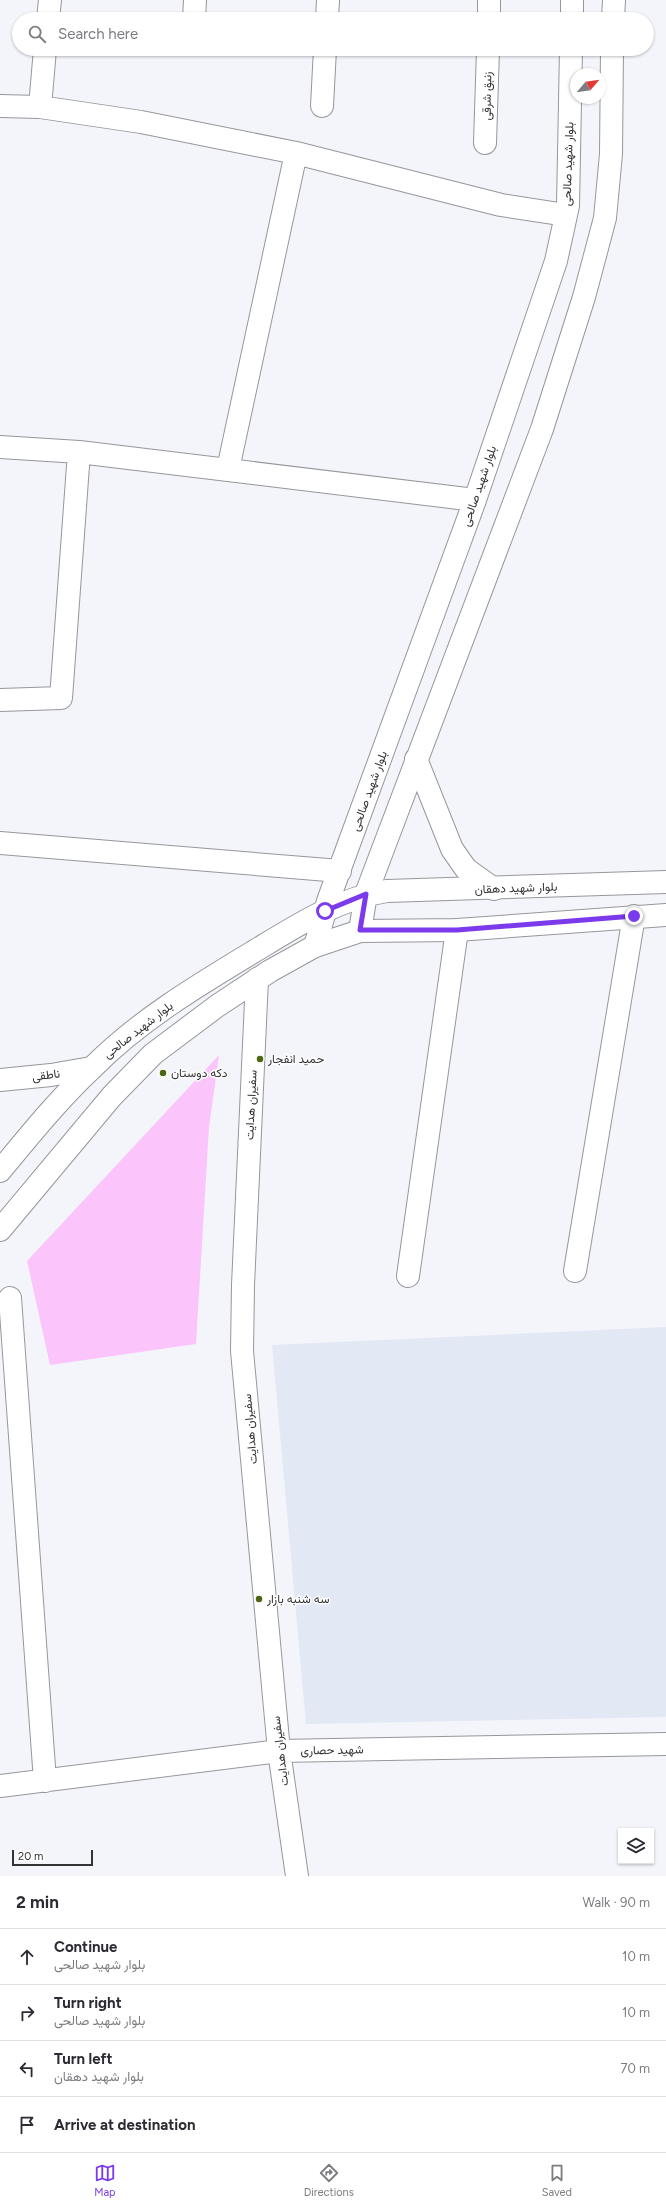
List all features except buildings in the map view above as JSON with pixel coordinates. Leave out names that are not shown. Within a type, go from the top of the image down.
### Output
[{"type":"street","points":[[49,12],[50,0]]},
{"type":"street","points":[[194,12],[195,0]]},
{"type":"street","points":[[327,12],[328,0]]},
{"type":"street","points":[[489,0],[489,12]]},
{"type":"street","points":[[572,0],[572,12]]},
{"type":"street","points":[[613,12],[614,0]]},
{"type":"street","points":[[40,107],[44,56]]},
{"type":"street","points":[[322,106],[325,56]]},
{"type":"street","name":"زنبق شرقی","points":[[485,143],[488,56]]},
{"type":"street","name":"بلوار شهید صالحی","points":[[315,946],[325,911],[475,500],[556,261],[566,215],[571,56]]},
{"type":"street","points":[[360,930],[366,894],[542,429],[584,297],[605,218],[611,154],[612,56]]},
{"type":"street","points":[[0,106],[40,107],[127,119],[296,153],[501,205],[566,215]]},
{"type":"street","points":[[228,469],[296,153]]},
{"type":"street","points":[[0,447],[78,452],[475,500]]},
{"type":"street","points":[[0,700],[61,698],[78,452]]},
{"type":"street","points":[[416,759],[452,850],[466,869],[494,889]]},
{"type":"street","points":[[0,843],[340,871]]},
{"type":"street","name":"بلوار شهید دهقان","points":[[366,894],[388,891],[494,889],[666,882]]},
{"type":"street","name":"بلوار شهید صالحی","points":[[0,1171],[91,1068],[145,1022],[181,997],[277,937],[325,911],[366,894]]},
{"type":"street","points":[[0,1230],[112,1096],[153,1054],[186,1028],[257,979],[315,946],[360,930],[457,930],[634,916],[666,915]]},
{"type":"street","points":[[575,1272],[634,916]]},
{"type":"street","points":[[408,1276],[457,930]]},
{"type":"street","name":"سفیران هدایت","points":[[257,979],[243,1285],[242,1351],[279,1751],[297,1876]]},
{"type":"street","name":"ناطقی","points":[[0,1080],[50,1075],[91,1068]]},
{"type":"street","points":[[10,1298],[45,1781]]},
{"type":"street","name":"شهید حصاری","points":[[0,1786],[279,1751],[666,1744]]},
{"type":"shaded area","points":[[219,1055],[209,1127],[196,1344],[50,1365],[27,1261]]},
{"type":"shaded area","points":[[666,1327],[666,1717],[306,1724],[272,1345]]},
{"type":"place","name":"حمید انفجار","points":[[260,1059]]},
{"type":"place","name":"دکه دوستان","points":[[163,1073]]},
{"type":"place","name":"سه شنبه بازار","points":[[259,1599]]},
{"type":"route","points":[[325,911],[366,894],[360,930],[457,930],[634,916]]}]
